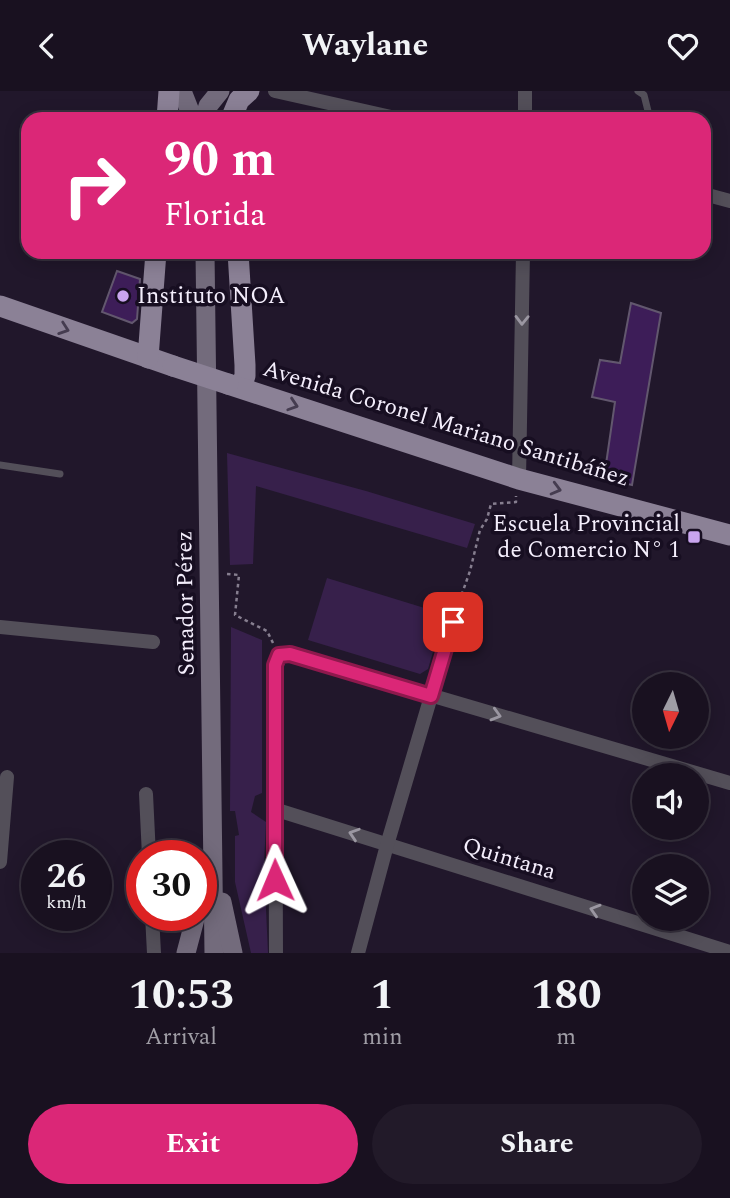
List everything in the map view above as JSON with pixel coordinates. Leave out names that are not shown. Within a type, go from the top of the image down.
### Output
[{"type":"main road","points":[[168,112],[169,91]]},
{"type":"main road","points":[[182,91],[190,112]]},
{"type":"main road","points":[[206,112],[220,91]]},
{"type":"main road","points":[[234,112],[239,100],[249,91]]},
{"type":"main road","points":[[148,358],[155,259]]},
{"type":"main road","name":"Senador Pérez","points":[[205,259],[212,840]]},
{"type":"main road","points":[[234,386],[245,376],[238,259]]},
{"type":"main road","name":"Avenida Coronel Mariano Santibáñez","points":[[0,306],[148,358],[519,479],[730,535]]},
{"type":"main road","points":[[217,877],[233,953]]},
{"type":"main road","points":[[186,953],[192,931]]},
{"type":"main road","name":"Senador Pérez","points":[[214,931],[214,953]]},
{"type":"street","points":[[275,91],[369,112]]},
{"type":"street","points":[[525,91],[525,112]]},
{"type":"street","points":[[711,196],[730,201]]},
{"type":"street","points":[[519,479],[523,259]]},
{"type":"street","points":[[358,953],[453,622]]},
{"type":"street","points":[[0,627],[153,642]]},
{"type":"street","points":[[276,953],[275,665],[279,655],[290,654],[730,783]]},
{"type":"street","points":[[0,862],[7,777]]},
{"type":"street","points":[[146,794],[148,840]]},
{"type":"street","name":"Quintana","points":[[274,809],[705,949],[730,951]]},
{"type":"street","points":[[153,931],[154,953]]},
{"type":"lane","points":[[638,91],[644,95],[648,112]]},
{"type":"lane","points":[[0,465],[60,474]]},
{"type":"path","points":[[453,622],[480,530],[487,519],[491,504],[516,502],[519,479]]},
{"type":"path","points":[[230,574],[239,575],[235,615],[267,631],[279,655]]},
{"type":"shaded area","points":[[227,453],[475,524],[467,548],[256,486],[253,564],[230,565]]},
{"type":"shaded area","points":[[327,578],[444,614],[428,669],[420,674],[308,640]]},
{"type":"shaded area","points":[[231,627],[262,640],[262,793],[255,796],[251,812],[266,822],[264,865],[268,953],[251,953],[235,882],[235,836],[239,835],[235,811],[230,811]]},
{"type":"building","name":"Instituto NOA","points":[[117,271],[140,279],[137,319],[132,323],[102,312]]},
{"type":"building","points":[[631,303],[661,313],[632,485],[604,478],[615,402],[592,397],[600,360],[620,363]]},
{"type":"place","name":"Instituto NOA","points":[[123,296]]},
{"type":"place","name":"Escuela Provincial de Comercio N° 1","points":[[694,537]]},
{"type":"route","points":[[275,880],[275,665],[279,655],[290,654],[431,696],[453,622]]}]
